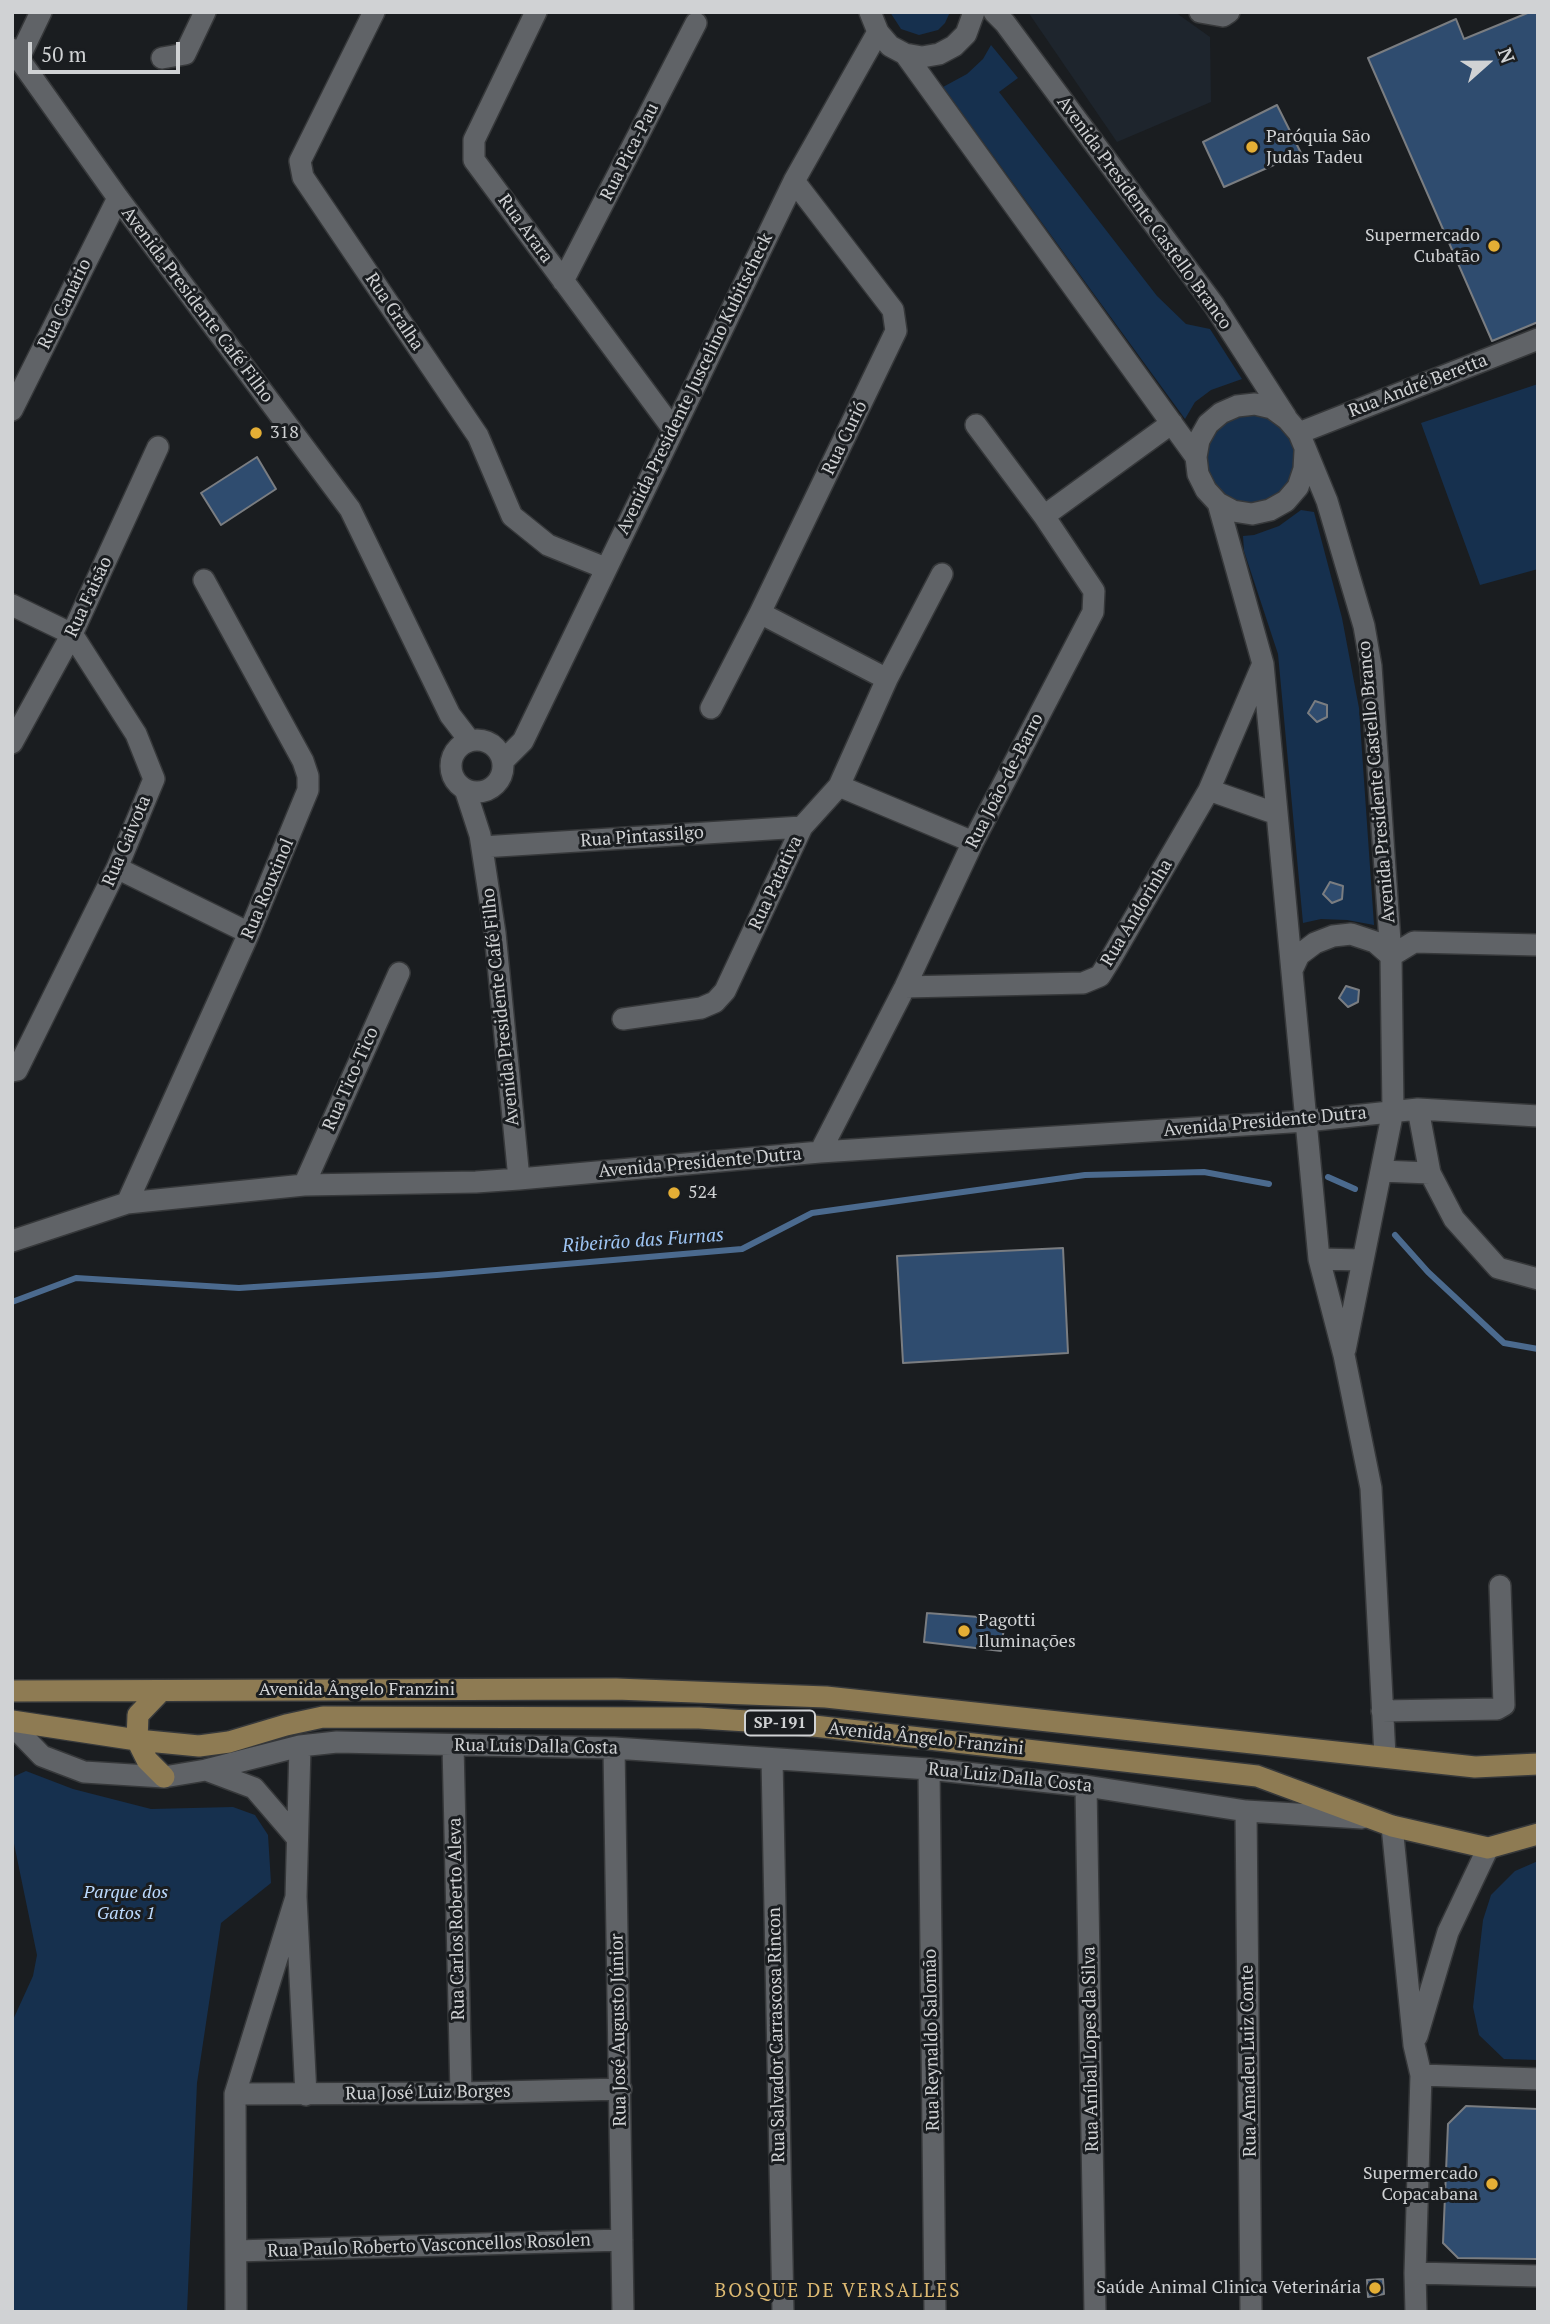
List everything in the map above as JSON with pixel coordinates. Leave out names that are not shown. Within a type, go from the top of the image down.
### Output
[{"type":"main road","name":"Avenida Ângelo Franzini","points":[[12,1691],[616,1689],[826,1697],[1475,1767],[1538,1764]]},
{"type":"main road","points":[[161,1691],[138,1715],[136,1740],[147,1760],[164,1777]]},
{"type":"main road","name":"Avenida Ângelo Franzini","points":[[12,1723],[199,1746],[229,1742],[323,1717],[699,1718],[796,1724],[1257,1776],[1383,1822],[1488,1848],[1538,1834]]},
{"type":"street","points":[[16,53],[41,12]]},
{"type":"street","points":[[162,58],[185,54],[205,12]]},
{"type":"street","name":"Rua Gralha","points":[[374,12],[300,161],[303,177],[478,436],[512,516],[548,545],[605,568]]},
{"type":"street","name":"Rua Arara","points":[[536,12],[474,140],[474,160],[673,429]]},
{"type":"street","points":[[871,18],[890,46],[905,54],[922,57],[939,54],[954,46],[966,34],[974,12]]},
{"type":"street","name":"Avenida Presidente Castello Branco","points":[[994,12],[1005,23],[1214,305],[1297,434],[1327,501],[1364,626],[1371,666],[1391,956],[1393,1111],[1344,1355]]},
{"type":"street","points":[[1200,12],[1223,16],[1229,12]]},
{"type":"street","name":"Avenida Presidente Juscelino Kubitscheck","points":[[503,761],[523,741],[871,18]]},
{"type":"street","name":"Rua Pica-Pau","points":[[563,281],[696,23]]},
{"type":"street","name":"Avenida Presidente Café Filho","points":[[16,53],[118,198],[350,509],[450,715],[477,741]]},
{"type":"street","points":[[905,54],[1196,457]]},
{"type":"street","name":"Rua Curió","points":[[711,708],[760,613],[896,331],[893,310],[794,181]]},
{"type":"street","name":"Rua Canário","points":[[12,410],[118,198]]},
{"type":"street","name":"Rua André Beretta","points":[[1297,434],[1538,339]]},
{"type":"street","points":[[1255,404],[1272,408],[1297,434],[1304,469],[1298,487],[1286,501],[1270,510],[1252,514],[1233,511],[1218,503],[1206,490],[1198,474],[1196,457],[1199,440],[1208,424],[1221,413],[1237,405],[1255,404]]},
{"type":"street","points":[[1044,516],[1172,423]]},
{"type":"street","name":"Rua João-de-Barro","points":[[820,1152],[905,987],[973,842],[1093,612],[1094,591],[1044,516],[976,425]]},
{"type":"street","name":"Rua Faisão","points":[[12,743],[72,634],[158,447]]},
{"type":"street","points":[[1218,503],[1263,664],[1320,1259],[1344,1355],[1371,1488],[1385,1756]]},
{"type":"street","name":"Rua Patativa","points":[[623,1018],[701,1008],[715,1002],[725,991],[802,827],[839,786],[887,679],[942,574]]},
{"type":"street","name":"Rua Rouxinol","points":[[127,1203],[249,933],[308,790],[308,776],[303,761],[204,580]]},
{"type":"street","points":[[12,605],[72,634]]},
{"type":"street","points":[[760,613],[887,679]]},
{"type":"street","name":"Rua Gaivota","points":[[12,1071],[17,1070],[117,868],[154,779],[136,734],[72,634]]},
{"type":"street","name":"Rua Andorinha","points":[[905,987],[1083,983],[1100,976],[1209,790],[1263,664]]},
{"type":"street","name":"Avenida Presidente Café Filho","points":[[450,715],[451,767]]},
{"type":"street","points":[[477,741],[496,749],[503,761],[500,778],[495,785],[480,792],[465,789],[453,776],[451,767],[456,751],[477,741],[523,741]]},
{"type":"street","name":"Avenida Presidente Café Filho","points":[[481,841],[495,785]]},
{"type":"street","points":[[839,786],[973,842]]},
{"type":"street","name":"Avenida Presidente Café Filho","points":[[465,789],[481,841],[495,933],[519,1179]]},
{"type":"street","points":[[1209,790],[1278,814]]},
{"type":"street","name":"Rua Pintassilgo","points":[[481,841],[802,827]]},
{"type":"street","points":[[117,868],[249,933]]},
{"type":"street","name":"Avenida Presidente Castello Branco","points":[[1293,971],[1299,955],[1315,943],[1333,936],[1351,934],[1375,942],[1391,956]]},
{"type":"street","points":[[1391,956],[1414,942],[1538,944]]},
{"type":"street","name":"Rua Tico-Tico","points":[[304,1185],[399,974]]},
{"type":"street","points":[[1418,1109],[1430,1173],[1454,1219],[1498,1268],[1538,1279]]},
{"type":"street","name":"Avenida Presidente Dutra","points":[[12,1241],[127,1203],[304,1185],[476,1182],[820,1152],[1306,1121],[1418,1109],[1538,1116]]},
{"type":"street","points":[[1381,1171],[1430,1173]]},
{"type":"street","points":[[1320,1259],[1362,1260]]},
{"type":"street","points":[[1382,1711],[1497,1709],[1504,1705],[1500,1586]]},
{"type":"street","name":"Rua Luis Dalla Costa","points":[[12,1723],[42,1756],[84,1772],[164,1777],[206,1770],[300,1746],[337,1742],[614,1748],[772,1759]]},
{"type":"street","name":"Rua Carlos Roberto Aleva","points":[[453,1745],[461,2093]]},
{"type":"street","points":[[300,1746],[296,1897],[306,2095]]},
{"type":"street","name":"Rua José Augusto Júnior","points":[[614,1748],[623,2312]]},
{"type":"street","name":"Rua Luiz Dalla Costa","points":[[772,1759],[929,1769],[1086,1786],[1246,1811],[1383,1822]]},
{"type":"street","name":"Rua Salvador Carrascosa Rincon","points":[[772,1759],[783,2312]]},
{"type":"street","name":"Rua Reynaldo Salomão","points":[[929,1769],[935,2312]]},
{"type":"street","points":[[206,1770],[254,1788],[297,1838]]},
{"type":"street","name":"Rua Aníbal Lopes da Silva","points":[[1086,1786],[1095,2312]]},
{"type":"street","name":"Rua Amadeu Luiz Conte","points":[[1246,1811],[1251,2312]]},
{"type":"street","points":[[1383,1822],[1414,2045],[1421,2075],[1416,2312]]},
{"type":"street","points":[[1414,2045],[1448,1932],[1488,1848]]},
{"type":"street","points":[[236,2312],[234,2094],[296,1897]]},
{"type":"street","points":[[1421,2075],[1538,2079]]},
{"type":"street","name":"Rua José Luiz Borges","points":[[234,2094],[621,2089]]},
{"type":"street","name":"Rua Paulo Roberto Vasconcellos Rosolen","points":[[236,2251],[622,2240]]},
{"type":"street","points":[[1415,2273],[1538,2276]]},
{"type":"shaded area","points":[[1028,12],[1175,12],[1210,37],[1211,102],[1117,142]]},
{"type":"green space","points":[[890,12],[950,12],[938,30],[919,35],[901,29]]},
{"type":"green space","points":[[991,45],[1018,78],[999,92],[1157,296],[1186,324],[1210,329],[1242,379],[1211,390],[1195,402],[1185,419],[943,87],[967,74],[983,59]]},
{"type":"green space","points":[[1538,384],[1538,569],[1480,585],[1421,423]]},
{"type":"green space","points":[[1250,414],[1267,417],[1282,427],[1292,442],[1295,459],[1292,476],[1282,491],[1267,501],[1250,504],[1233,501],[1218,491],[1208,476],[1205,459],[1208,442],[1218,427],[1233,417]]},
{"type":"green space","points":[[1301,510],[1314,512],[1342,618],[1359,708],[1374,925],[1321,919],[1303,923],[1278,654],[1244,551],[1243,536],[1279,526]]},
{"type":"green space","name":"Parque dos Gatos 1","points":[[26,1771],[73,1789],[151,1809],[233,1807],[255,1815],[268,1835],[271,1883],[221,1923],[197,2083],[187,2312],[12,2312],[12,2022],[33,1976],[37,1955],[12,1834],[12,1780]]},
{"type":"green space","points":[[1538,1861],[1538,2060],[1504,2059],[1479,2035],[1473,2007],[1483,1920],[1491,1895],[1515,1871]]},
{"type":"building","name":"Supermercado Cubatão","points":[[1530,12],[1538,12],[1538,322],[1492,341],[1368,58],[1456,19],[1464,39]]},
{"type":"building","name":"Paróquia São Judas Tadeu","points":[[1277,105],[1301,153],[1224,187],[1203,142]]},
{"type":"building","points":[[257,457],[276,489],[221,525],[201,493]]},
{"type":"building","points":[[1315,701],[1327,705],[1327,717],[1317,722],[1308,713]]},
{"type":"building","points":[[1330,882],[1343,886],[1342,899],[1332,903],[1323,894]]},
{"type":"building","points":[[1346,986],[1359,990],[1358,1002],[1348,1007],[1339,998]]},
{"type":"building","points":[[1063,1248],[1068,1353],[903,1363],[897,1256]]},
{"type":"building","name":"Pagotti Iluminações","points":[[927,1613],[1005,1619],[1001,1651],[924,1642]]},
{"type":"building","name":"Supermercado Copacabana","points":[[1466,2106],[1538,2109],[1538,2259],[1458,2258],[1443,2243],[1448,2124]]},
{"type":"building","points":[[1383,2279],[1384,2294],[1368,2297],[1367,2280]]},
{"type":"waterway","name":"Ribeirão das Furnas","points":[[12,1302],[76,1278],[239,1288],[437,1275],[742,1249],[812,1213],[1085,1175],[1204,1172],[1269,1184]]},
{"type":"waterway","name":"Ribeirão das Furnas","points":[[1328,1177],[1355,1189]]},
{"type":"waterway","name":"Ribeirão das Furnas","points":[[1395,1235],[1428,1272],[1504,1343],[1538,1349]]},
{"type":"place","name":"Paróquia São Judas Tadeu","points":[[1252,147]]},
{"type":"place","name":"Supermercado Cubatão","points":[[1494,246]]},
{"type":"place","name":"318","points":[[256,433]]},
{"type":"place","name":"524","points":[[674,1193]]},
{"type":"place","name":"Pagotti Iluminações","points":[[964,1631]]},
{"type":"place","name":"Supermercado Copacabana","points":[[1492,2184]]},
{"type":"place","name":"Saúde Animal Clinica Veterinária","points":[[1375,2288]]},
{"type":"district","name":"BOSQUE DE VERSALLES","points":[[838,2292]]}]
